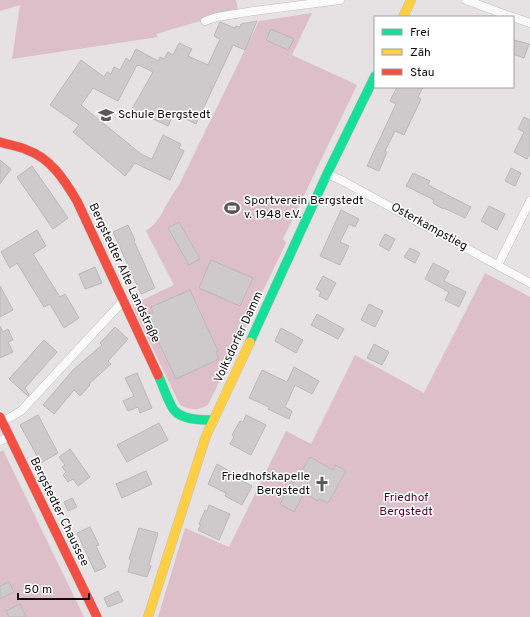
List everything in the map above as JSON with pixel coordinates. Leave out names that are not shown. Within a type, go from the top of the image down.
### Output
[{"type":"main road","points":[[403,16],[411,0]]},
{"type":"main road","name":"Volksdorfer Damm","points":[[148,617],[206,436],[374,78]]},
{"type":"main road","name":"Bergstedter Alte Landstraße","points":[[0,142],[28,150],[49,163],[65,181],[77,201],[174,410],[192,419],[213,420]]},
{"type":"main road","name":"Bergstedter Chaussee","points":[[1,420],[97,617]]},
{"type":"street","points":[[205,22],[217,17],[340,0]]},
{"type":"street","points":[[466,0],[510,16]]},
{"type":"street","points":[[514,17],[530,24]]},
{"type":"street","name":"Osterkampstieg","points":[[328,174],[530,282]]},
{"type":"street","points":[[498,265],[530,201]]},
{"type":"street","points":[[1,420],[21,411],[124,300]]},
{"type":"street","points":[[0,441],[9,436]]},
{"type":"green space","points":[[0,0],[236,0],[238,10],[156,34],[158,37],[12,59],[20,5],[0,11]]},
{"type":"green space","name":"Sportverein Bergstedt v. 1948 e.V.","points":[[312,13],[292,55],[357,85],[283,239],[286,243],[208,405],[197,409],[187,408],[180,405],[132,305],[174,285],[146,231],[156,222],[178,187],[259,21]]},
{"type":"green space","name":"Friedhof Bergstedt","points":[[485,273],[530,297],[530,617],[158,617],[185,528],[229,547],[286,431],[311,444],[355,355],[424,393]]},
{"type":"green space","points":[[3,450],[84,617],[0,617],[0,452]]},
{"type":"building","points":[[257,21],[245,50],[233,45],[196,124],[174,113],[168,126],[132,109],[153,72],[139,65],[137,65],[118,101],[93,88],[81,105],[141,154],[152,159],[163,135],[181,144],[179,148],[184,151],[170,180],[135,163],[125,176],[73,132],[79,125],[50,105],[81,60],[104,77],[107,72],[111,74],[114,67],[120,70],[126,58],[130,61],[136,49],[158,61],[160,57],[164,59],[168,52],[173,55],[179,43],[192,49],[188,56],[208,65],[220,39],[214,36],[220,22],[235,28],[236,26],[240,27],[241,24]]},
{"type":"building","points":[[271,29],[294,39],[288,50],[266,40]]},
{"type":"building","points":[[514,40],[529,44],[524,58],[514,54]]},
{"type":"building","points":[[396,88],[422,88],[418,97],[421,99],[404,135],[395,131],[385,151],[387,152],[379,171],[367,166],[396,104],[390,101]]},
{"type":"building","points":[[524,117],[530,120],[530,153],[527,159],[514,152],[524,132],[518,129]]},
{"type":"building","points":[[0,160],[11,169],[0,184]]},
{"type":"building","points":[[32,166],[68,218],[53,229],[17,177]]},
{"type":"building","points":[[511,168],[521,173],[515,186],[505,181]]},
{"type":"building","points":[[413,173],[430,181],[428,185],[471,207],[465,218],[444,208],[443,209],[433,203],[434,200],[406,186]]},
{"type":"building","points":[[489,206],[505,214],[497,230],[481,221]]},
{"type":"building","points":[[341,210],[359,219],[355,227],[349,224],[340,242],[349,246],[340,265],[320,256]]},
{"type":"building","points":[[179,222],[200,259],[189,265],[168,228]]},
{"type":"building","points":[[128,225],[155,288],[141,294],[113,232]]},
{"type":"building","points":[[37,230],[46,246],[33,254],[60,297],[65,294],[79,318],[64,328],[50,304],[44,307],[17,263],[10,268],[1,252]]},
{"type":"building","points":[[385,234],[395,239],[389,251],[379,245]]},
{"type":"building","points":[[410,248],[420,253],[415,263],[404,257]]},
{"type":"building","points":[[211,260],[253,278],[240,306],[199,288]]},
{"type":"building","points":[[433,263],[449,271],[444,281],[466,292],[459,307],[445,300],[449,292],[425,279]]},
{"type":"building","points":[[95,267],[102,283],[85,289],[79,274]]},
{"type":"building","points":[[323,276],[336,283],[327,300],[319,296],[321,292],[316,289]]},
{"type":"building","points":[[0,286],[13,310],[0,317]]},
{"type":"building","points":[[190,290],[218,351],[216,352],[219,359],[176,379],[146,315],[153,312],[151,307]]},
{"type":"building","points":[[369,304],[383,311],[375,327],[361,320]]},
{"type":"building","points":[[317,314],[344,329],[338,339],[311,325]]},
{"type":"building","points":[[0,326],[3,332],[8,329],[13,340],[8,342],[13,352],[0,358]]},
{"type":"building","points":[[115,327],[128,339],[108,361],[111,364],[89,384],[90,385],[80,396],[74,390],[54,414],[43,405],[73,370],[102,345],[100,343]]},
{"type":"building","points":[[281,328],[303,340],[296,353],[275,341]]},
{"type":"building","points":[[44,340],[57,352],[25,388],[29,395],[28,396],[9,379]]},
{"type":"building","points":[[374,344],[389,352],[382,365],[367,358]]},
{"type":"building","points":[[294,367],[319,381],[312,394],[295,385],[285,407],[292,411],[289,419],[268,409],[269,407],[249,398],[262,370],[287,382]]},
{"type":"building","points":[[137,373],[152,408],[140,413],[138,407],[128,411],[123,401],[134,396],[125,378]]},
{"type":"building","points":[[38,415],[58,453],[41,463],[20,425]]},
{"type":"building","points":[[246,415],[266,425],[251,455],[230,444],[234,437],[232,435],[240,421],[243,422]]},
{"type":"building","points":[[159,423],[168,440],[127,462],[117,445]]},
{"type":"building","points":[[70,449],[90,477],[78,486],[73,479],[68,482],[63,475],[66,472],[62,467],[65,465],[59,457]]},
{"type":"building","name":"Friedhofskapelle Bergstedt","points":[[310,457],[333,470],[335,465],[346,471],[328,503],[320,499],[318,501],[304,493],[294,512],[280,504],[292,482],[294,483],[297,479]]},
{"type":"building","points":[[217,464],[236,475],[235,477],[252,486],[242,505],[225,496],[226,493],[208,484]]},
{"type":"building","points":[[146,471],[152,484],[122,498],[116,484]]},
{"type":"building","points":[[72,498],[77,507],[68,511],[64,502]]},
{"type":"building","points":[[209,505],[230,514],[219,540],[198,530],[205,510],[207,511]]},
{"type":"building","points":[[90,527],[99,545],[96,546],[106,567],[95,572],[77,533]]},
{"type":"building","points":[[139,528],[158,533],[149,565],[151,566],[147,577],[128,572],[131,560],[129,559]]},
{"type":"building","points":[[9,582],[14,592],[0,599],[0,586]]},
{"type":"building","points":[[118,591],[123,601],[108,607],[104,598]]},
{"type":"building","points":[[20,604],[26,617],[9,617],[6,611]]},
{"type":"traffic: fast","points":[[250,342],[327,174],[374,78]]},
{"type":"traffic: fast","points":[[158,375],[170,403],[177,413],[192,419],[213,420]]},
{"type":"traffic: slow","points":[[403,16],[411,0]]},
{"type":"traffic: slow","points":[[148,617],[206,436],[250,342]]},
{"type":"traffic: jam","points":[[0,142],[36,154],[50,164],[68,186],[77,201],[158,375]]},
{"type":"traffic: jam","points":[[0,417],[97,617]]},
{"type":"place","name":"Schule Bergstedt","points":[[106,115]]},
{"type":"place","name":"Sportverein Bergstedt v. 1948 e.V.","points":[[232,208]]},
{"type":"place","name":"Friedhofskapelle Bergstedt","points":[[322,484]]}]
